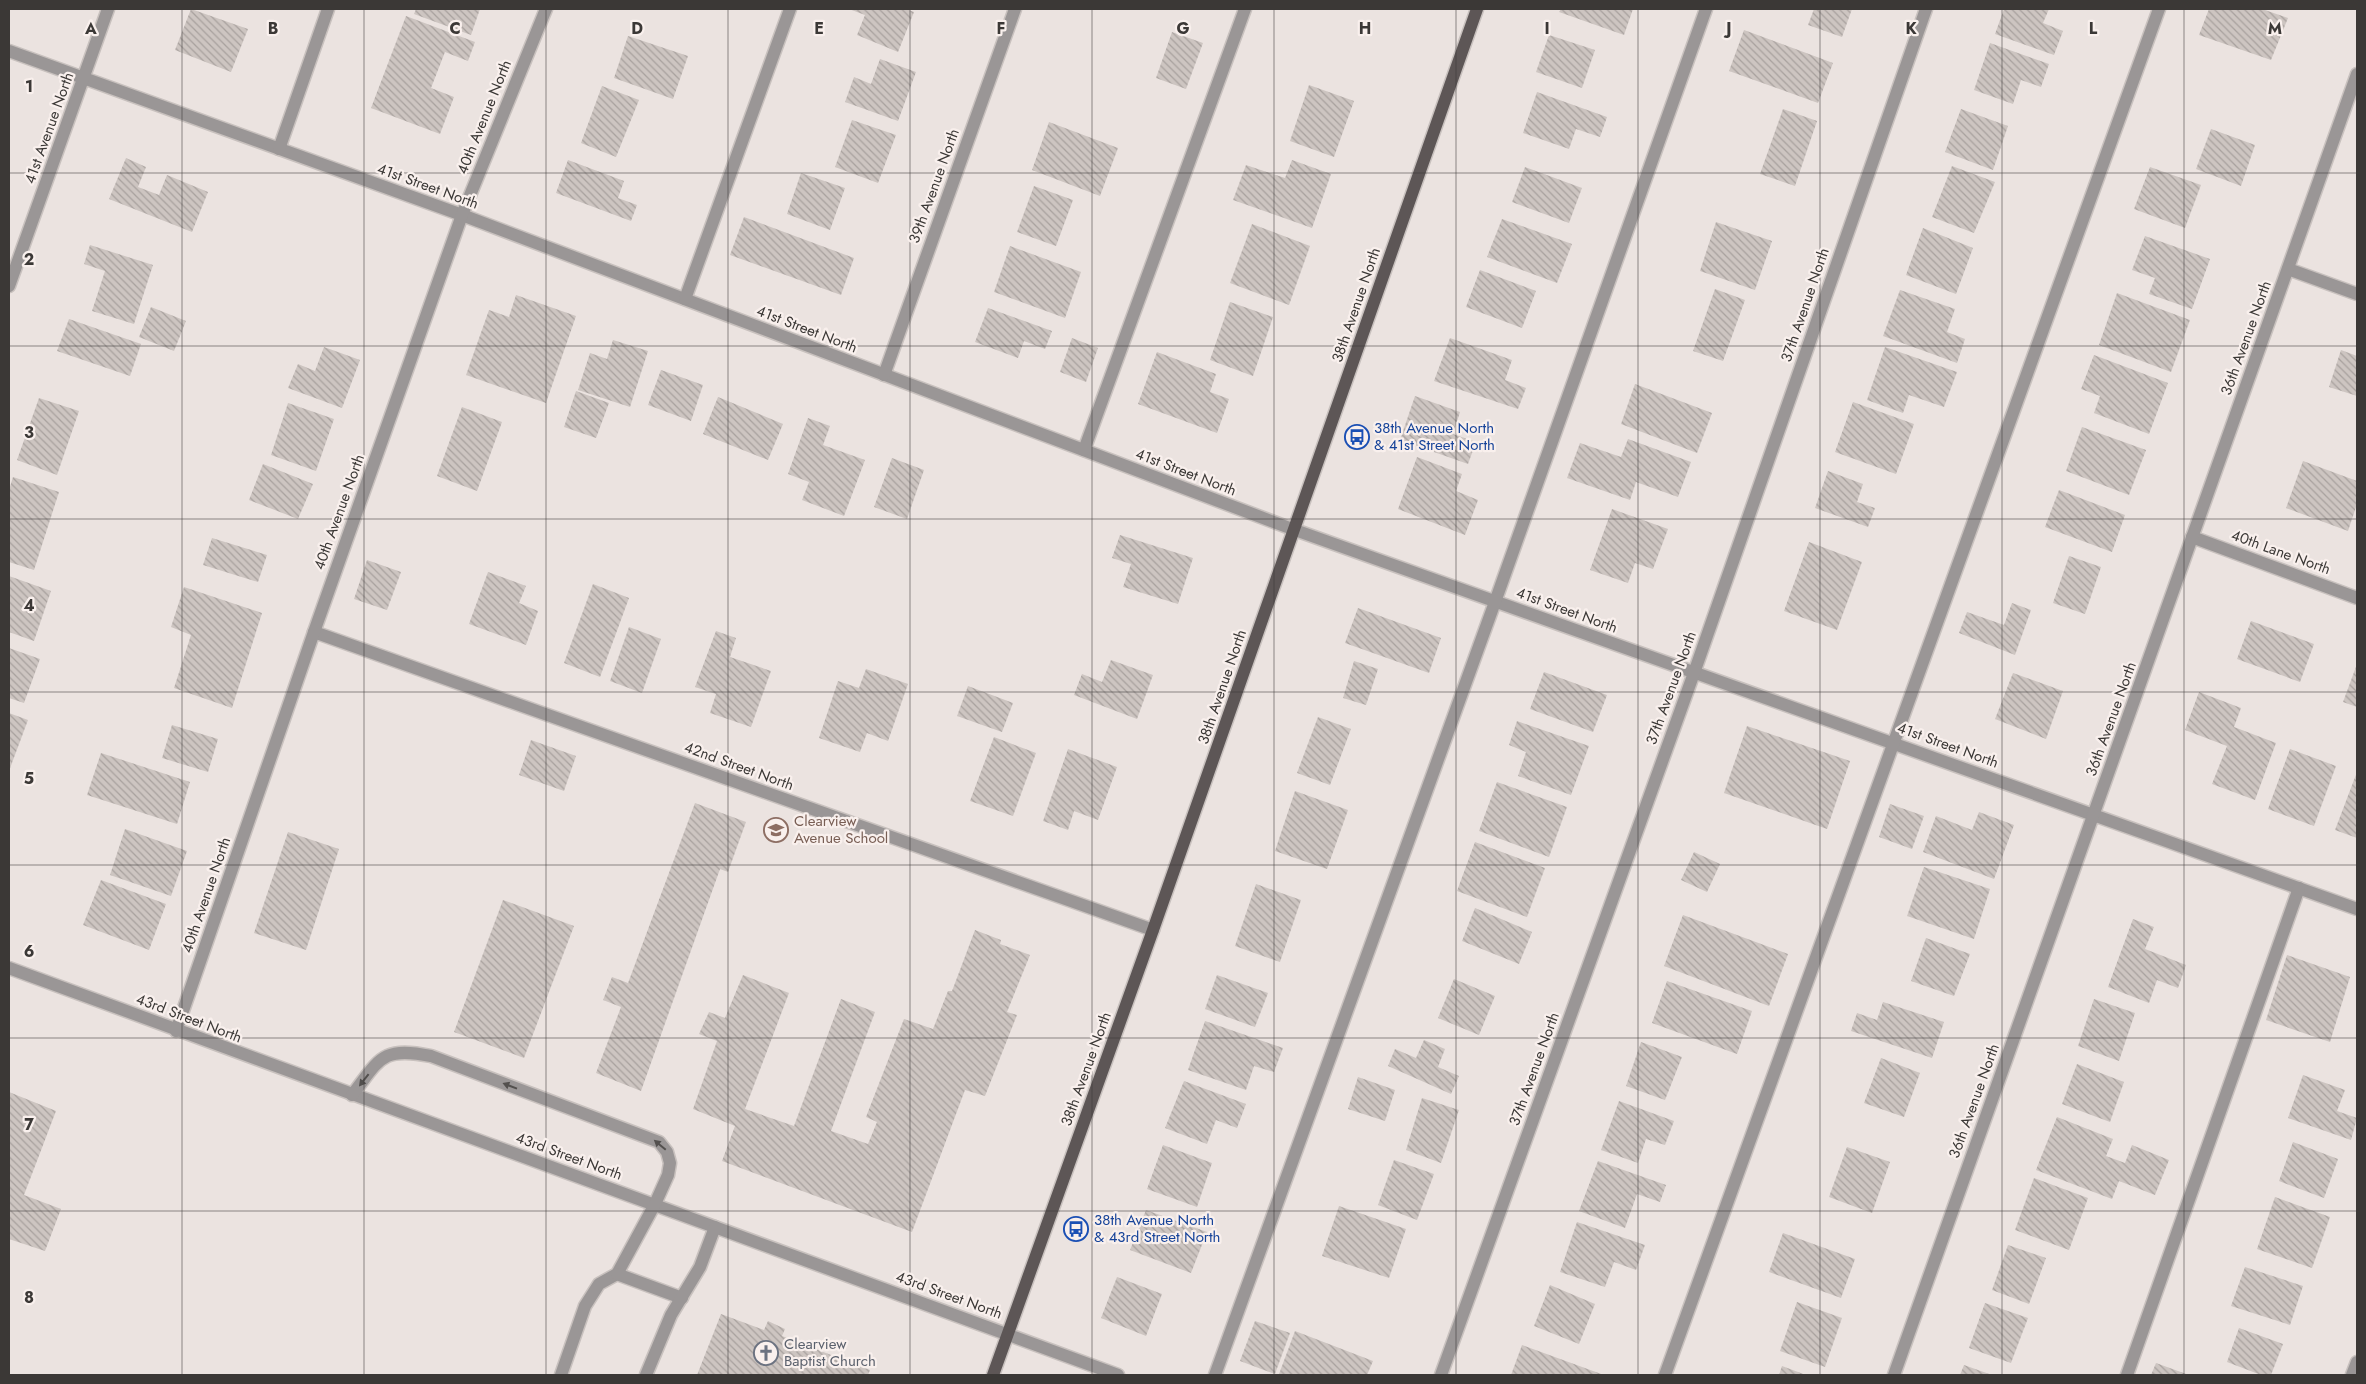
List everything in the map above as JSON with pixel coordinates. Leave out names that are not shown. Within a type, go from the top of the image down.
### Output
[{"type":"main road","name":"38th Avenue North","points":[[993,1375],[1295,530],[1477,9]]},
{"type":"street","name":"41st Avenue North","points":[[9,286],[108,9]]},
{"type":"street","points":[[279,149],[328,9]]},
{"type":"street","name":"40th Avenue North","points":[[176,1031],[314,632],[462,215],[546,9]]},
{"type":"street","points":[[685,299],[790,9]]},
{"type":"street","name":"39th Avenue North","points":[[884,375],[1015,9]]},
{"type":"street","points":[[1084,450],[1245,9]]},
{"type":"street","points":[[1215,1375],[1495,602],[1706,9]]},
{"type":"street","name":"37th Avenue North","points":[[1441,1375],[1694,673],[1926,9]]},
{"type":"street","points":[[1665,1375],[2159,9]]},
{"type":"street","name":"41st Street North","points":[[9,51],[462,215],[1295,530],[2357,909]]},
{"type":"street","name":"36th Avenue North","points":[[1894,1375],[2357,74]]},
{"type":"street","points":[[2288,269],[2357,294]]},
{"type":"street","name":"40th Lane North","points":[[2192,537],[2357,598]]},
{"type":"street","name":"42nd Street North","points":[[314,632],[1153,930]]},
{"type":"street","points":[[2127,1375],[2300,888]]},
{"type":"street","name":"43rd Street North","points":[[9,968],[176,1031],[655,1204],[1118,1375]]},
{"type":"street","points":[[352,1095],[382,1058],[406,1051],[431,1056],[659,1142],[667,1152],[670,1163],[655,1204],[618,1274],[599,1284],[585,1306],[560,1375]]},
{"type":"street","points":[[646,1375],[671,1316],[700,1267],[716,1228]]},
{"type":"street","points":[[618,1274],[682,1298]]},
{"type":"street","points":[[2352,1375],[2357,1362]]},
{"type":"building","points":[[191,9],[248,29],[231,72],[175,50]]},
{"type":"building","points":[[416,9],[480,9],[471,35],[414,14]]},
{"type":"building","points":[[849,9],[906,9],[914,12],[898,52],[857,35],[865,15]]},
{"type":"building","points":[[1561,9],[1633,9],[1624,35],[1559,12]]},
{"type":"building","points":[[1814,9],[1852,9],[1842,37],[1808,25]]},
{"type":"building","points":[[2004,9],[2049,9],[2043,23],[2063,31],[2054,55],[1995,34]]},
{"type":"building","points":[[2209,9],[2262,9],[2288,18],[2271,60],[2199,35]]},
{"type":"building","points":[[406,16],[475,42],[468,61],[445,52],[431,88],[454,97],[440,134],[371,108]]},
{"type":"building","points":[[1744,30],[1833,63],[1818,103],[1729,71]]},
{"type":"building","points":[[1172,32],[1203,43],[1186,89],[1156,78]]},
{"type":"building","points":[[1549,35],[1595,50],[1582,88],[1536,72]]},
{"type":"building","points":[[628,36],[688,56],[673,99],[614,78]]},
{"type":"building","points":[[1990,43],[2049,64],[2041,87],[2021,80],[2013,104],[1974,90]]},
{"type":"building","points":[[880,59],[916,72],[898,121],[845,102],[854,77],[871,84]]},
{"type":"building","points":[[1309,85],[1354,101],[1334,157],[1290,141]]},
{"type":"building","points":[[602,86],[639,100],[616,157],[581,143]]},
{"type":"building","points":[[1537,92],[1607,117],[1600,137],[1576,129],[1569,149],[1523,133]]},
{"type":"building","points":[[1783,109],[1817,121],[1795,186],[1760,174]]},
{"type":"building","points":[[1961,109],[2008,126],[1993,170],[1945,152]]},
{"type":"building","points":[[852,120],[896,135],[878,183],[835,167]]},
{"type":"building","points":[[1049,122],[1118,148],[1100,196],[1032,170]]},
{"type":"building","points":[[2211,129],[2255,145],[2241,186],[2196,169]]},
{"type":"building","points":[[126,158],[146,167],[138,187],[159,195],[167,175],[208,192],[192,232],[109,199]]},
{"type":"building","points":[[568,160],[624,181],[618,198],[637,205],[631,221],[556,193]]},
{"type":"building","points":[[1292,160],[1331,174],[1312,228],[1233,200],[1246,165],[1285,178]]},
{"type":"building","points":[[1952,166],[1995,182],[1974,233],[1932,217]]},
{"type":"building","points":[[1525,167],[1582,188],[1569,223],[1512,202]]},
{"type":"building","points":[[2150,167],[2201,185],[2185,228],[2134,209]]},
{"type":"building","points":[[801,173],[845,188],[830,230],[787,214]]},
{"type":"building","points":[[1034,186],[1073,200],[1056,246],[1017,232]]},
{"type":"building","points":[[744,217],[854,258],[841,295],[730,255]]},
{"type":"building","points":[[1502,219],[1572,244],[1557,283],[1487,257]]},
{"type":"building","points":[[1716,222],[1772,241],[1755,290],[1700,271]]},
{"type":"building","points":[[1252,224],[1310,246],[1289,305],[1230,283]]},
{"type":"building","points":[[1923,228],[1973,248],[1956,294],[1906,275]]},
{"type":"building","points":[[2145,236],[2210,259],[2192,309],[2149,294],[2155,278],[2132,270]]},
{"type":"building","points":[[90,245],[153,265],[134,324],[92,311],[105,271],[84,264]]},
{"type":"building","points":[[1010,246],[1081,272],[1065,318],[994,292]]},
{"type":"building","points":[[1480,270],[1536,291],[1522,328],[1466,307]]},
{"type":"building","points":[[1715,289],[1745,300],[1723,361],[1693,351]]},
{"type":"building","points":[[1900,290],[1955,309],[1947,332],[1965,339],[1957,363],[1883,336]]},
{"type":"building","points":[[2117,293],[2190,320],[2171,372],[2099,345]]},
{"type":"building","points":[[516,295],[576,316],[546,403],[466,375],[489,310],[509,317]]},
{"type":"building","points":[[1230,302],[1273,317],[1253,376],[1210,360]]},
{"type":"building","points":[[151,307],[186,321],[174,351],[139,337]]},
{"type":"building","points":[[988,308],[1052,331],[1045,349],[1024,341],[1018,358],[975,342]]},
{"type":"building","points":[[69,319],[141,344],[130,376],[57,351]]},
{"type":"building","points":[[1072,338],[1098,348],[1086,382],[1060,372]]},
{"type":"building","points":[[1450,338],[1512,360],[1505,380],[1526,388],[1518,409],[1434,381]]},
{"type":"building","points":[[613,340],[648,351],[630,407],[578,390],[590,353],[607,359]]},
{"type":"building","points":[[324,347],[360,360],[342,408],[288,388],[298,364],[315,371]]},
{"type":"building","points":[[1885,347],[1957,372],[1944,407],[1909,395],[1903,413],[1867,400]]},
{"type":"building","points":[[2341,350],[2357,356],[2357,396],[2329,387]]},
{"type":"building","points":[[1157,352],[1216,374],[1210,392],[1229,399],[1217,433],[1138,404]]},
{"type":"building","points":[[2094,355],[2168,383],[2149,434],[2094,413],[2100,396],[2081,389]]},
{"type":"building","points":[[661,370],[703,385],[691,421],[648,405]]},
{"type":"building","points":[[1635,384],[1712,413],[1697,453],[1621,424]]},
{"type":"building","points":[[576,391],[609,403],[596,438],[564,427]]},
{"type":"building","points":[[1415,396],[1460,412],[1453,434],[1476,442],[1468,464],[1400,440]]},
{"type":"building","points":[[718,397],[783,424],[768,460],[703,434]]},
{"type":"building","points":[[39,398],[79,411],[57,475],[17,460]]},
{"type":"building","points":[[1853,402],[1914,424],[1896,474],[1835,452]]},
{"type":"building","points":[[288,403],[334,419],[316,471],[271,455]]},
{"type":"building","points":[[462,407],[502,422],[477,491],[437,476]]},
{"type":"building","points":[[808,418],[830,426],[823,445],[865,460],[844,516],[802,500],[809,482],[788,474]]},
{"type":"building","points":[[2082,427],[2146,450],[2129,495],[2066,471]]},
{"type":"building","points":[[1628,439],[1691,462],[1678,497],[1636,482],[1630,500],[1567,478],[1580,443],[1621,457]]},
{"type":"building","points":[[1417,457],[1462,474],[1456,491],[1478,500],[1465,535],[1398,509]]},
{"type":"building","points":[[892,458],[924,470],[907,519],[874,507]]},
{"type":"building","points":[[2303,461],[2357,481],[2357,504],[2348,531],[2286,508]]},
{"type":"building","points":[[263,464],[313,484],[298,519],[249,500]]},
{"type":"building","points":[[1828,471],[1863,484],[1857,502],[1875,508],[1868,527],[1815,508]]},
{"type":"building","points":[[13,477],[59,492],[34,570],[9,562],[9,490]]},
{"type":"building","points":[[2059,490],[2125,515],[2112,552],[2045,527]]},
{"type":"building","points":[[1612,509],[1668,529],[1653,569],[1635,563],[1628,583],[1590,570]]},
{"type":"building","points":[[1120,535],[1193,558],[1178,604],[1123,587],[1131,564],[1112,558]]},
{"type":"building","points":[[212,538],[267,555],[258,582],[203,565]]},
{"type":"building","points":[[1809,542],[1862,562],[1837,630],[1784,611]]},
{"type":"building","points":[[2069,556],[2101,567],[2085,614],[2053,603]]},
{"type":"building","points":[[367,560],[401,572],[387,610],[354,599]]},
{"type":"building","points":[[488,572],[526,586],[519,603],[538,611],[526,645],[469,624]]},
{"type":"building","points":[[9,576],[51,591],[34,641],[9,632]]},
{"type":"building","points":[[593,584],[629,598],[600,677],[564,663]]},
{"type":"building","points":[[184,587],[262,613],[232,708],[174,688],[191,635],[171,627]]},
{"type":"building","points":[[2012,603],[2031,610],[2015,655],[1959,633],[1967,612],[2004,625]]},
{"type":"building","points":[[1358,608],[1441,638],[1429,673],[1345,643]]},
{"type":"building","points":[[2251,621],[2314,644],[2300,682],[2237,659]]},
{"type":"building","points":[[629,627],[661,639],[642,693],[610,681]]},
{"type":"building","points":[[716,631],[736,638],[730,657],[771,671],[751,727],[710,713],[716,694],[695,687]]},
{"type":"building","points":[[9,648],[40,659],[24,703],[9,698]]},
{"type":"building","points":[[1111,660],[1153,675],[1137,719],[1074,695],[1082,674],[1102,682]]},
{"type":"building","points":[[1354,661],[1378,669],[1366,705],[1343,698]]},
{"type":"building","points":[[2357,664],[2357,707],[2343,702]]},
{"type":"building","points":[[866,669],[908,684],[888,741],[867,733],[860,752],[819,738],[838,681],[859,688]]},
{"type":"building","points":[[1544,672],[1607,695],[1593,732],[1530,709]]},
{"type":"building","points":[[2013,673],[2063,691],[2046,739],[1995,719]]},
{"type":"building","points":[[968,686],[1013,703],[1002,732],[957,716]]},
{"type":"building","points":[[2199,692],[2241,708],[2234,727],[2276,743],[2255,800],[2212,784],[2227,746],[2185,730]]},
{"type":"building","points":[[9,713],[28,720],[9,771]]},
{"type":"building","points":[[1318,717],[1351,729],[1330,785],[1297,773]]},
{"type":"building","points":[[1517,721],[1589,746],[1571,795],[1518,776],[1526,752],[1509,745]]},
{"type":"building","points":[[172,725],[218,739],[208,772],[162,758]]},
{"type":"building","points":[[1747,726],[1850,761],[1827,829],[1724,793]]},
{"type":"building","points":[[994,737],[1036,753],[1013,816],[970,801]]},
{"type":"building","points":[[531,740],[576,756],[564,791],[519,775]]},
{"type":"building","points":[[1068,749],[1117,767],[1098,820],[1074,811],[1068,830],[1043,821]]},
{"type":"building","points":[[2290,749],[2336,766],[2314,826],[2268,809]]},
{"type":"building","points":[[101,753],[190,782],[177,824],[87,795]]},
{"type":"building","points":[[2357,772],[2357,838],[2335,830]]},
{"type":"building","points":[[1497,782],[1567,807],[1549,857],[1479,831]]},
{"type":"building","points":[[1295,791],[1348,810],[1327,869],[1275,851]]},
{"type":"building","points":[[695,803],[746,822],[728,872],[720,869],[641,1091],[596,1073],[621,1007],[603,1000],[612,977],[628,983]]},
{"type":"building","points":[[1890,804],[1924,816],[1912,849],[1879,837]]},
{"type":"building","points":[[1979,812],[2014,825],[1994,879],[1923,852],[1936,816],[1972,830]]},
{"type":"building","points":[[125,829],[187,851],[171,896],[110,875]]},
{"type":"building","points":[[288,832],[339,849],[306,950],[254,933]]},
{"type":"building","points":[[1475,842],[1545,868],[1527,917],[1457,891]]},
{"type":"building","points":[[1694,852],[1720,864],[1707,892],[1681,880]]},
{"type":"building","points":[[1924,867],[1990,889],[1974,939],[1907,916]]},
{"type":"building","points":[[101,880],[166,904],[149,950],[83,925]]},
{"type":"building","points":[[1256,884],[1301,900],[1280,962],[1235,946]]},
{"type":"building","points":[[503,900],[574,926],[524,1058],[454,1032]]},
{"type":"building","points":[[1475,908],[1532,932],[1519,964],[1462,941]]},
{"type":"building","points":[[1683,915],[1788,954],[1769,1006],[1664,966]]},
{"type":"building","points":[[2133,919],[2154,927],[2145,949],[2186,965],[2178,988],[2157,980],[2149,1003],[2108,987]]},
{"type":"building","points":[[975,930],[1001,940],[1000,944],[1030,955],[1007,1012],[1017,1015],[985,1096],[965,1090],[912,1232],[722,1161],[735,1126],[693,1109],[717,1041],[699,1034],[709,1012],[725,1018],[743,975],[789,993],[745,1109],[794,1126],[841,999],[875,1012],[831,1131],[868,1144],[877,1122],[866,1117],[904,1019],[933,1029],[948,991],[952,991]]},
{"type":"building","points":[[1926,938],[1970,954],[1954,996],[1911,981]]},
{"type":"building","points":[[2287,955],[2350,977],[2330,1042],[2266,1020]]},
{"type":"building","points":[[1217,975],[1268,993],[1255,1027],[1205,1009]]},
{"type":"building","points":[[1454,979],[1495,996],[1479,1035],[1438,1018]]},
{"type":"building","points":[[1667,981],[1752,1011],[1737,1054],[1652,1023]]},
{"type":"building","points":[[2094,999],[2135,1013],[2119,1061],[2078,1046]]},
{"type":"building","points":[[1883,1002],[1944,1022],[1932,1058],[1851,1031],[1857,1013],[1877,1020]]},
{"type":"building","points":[[1205,1021],[1283,1048],[1274,1072],[1254,1066],[1246,1090],[1188,1070]]},
{"type":"building","points":[[1424,1040],[1445,1049],[1438,1067],[1459,1076],[1451,1094],[1388,1066],[1395,1049],[1416,1058]]},
{"type":"building","points":[[1641,1042],[1682,1057],[1665,1100],[1626,1086]]},
{"type":"building","points":[[1881,1058],[1920,1073],[1904,1117],[1864,1103]]},
{"type":"building","points":[[2077,1064],[2124,1082],[2110,1122],[2062,1104]]},
{"type":"building","points":[[2303,1075],[2345,1090],[2337,1111],[2357,1118],[2351,1140],[2288,1118]]},
{"type":"building","points":[[1358,1077],[1395,1090],[1385,1121],[1348,1109]]},
{"type":"building","points":[[1184,1081],[1246,1104],[1237,1128],[1216,1120],[1207,1144],[1165,1128]]},
{"type":"building","points":[[9,1092],[56,1111],[24,1195],[61,1209],[45,1251],[9,1239]]},
{"type":"building","points":[[1422,1098],[1459,1110],[1441,1163],[1406,1150]]},
{"type":"building","points":[[1619,1101],[1674,1121],[1665,1145],[1646,1139],[1638,1163],[1601,1150]]},
{"type":"building","points":[[2057,1117],[2113,1139],[2106,1156],[2125,1163],[2132,1145],[2169,1160],[2155,1195],[2119,1181],[2112,1199],[2036,1170]]},
{"type":"building","points":[[2293,1142],[2338,1159],[2324,1198],[2279,1181]]},
{"type":"building","points":[[1163,1145],[1212,1163],[1197,1207],[1147,1189]]},
{"type":"building","points":[[1847,1147],[1890,1162],[1872,1213],[1829,1197]]},
{"type":"building","points":[[1394,1160],[1434,1174],[1417,1220],[1378,1205]]},
{"type":"building","points":[[1598,1161],[1666,1185],[1660,1202],[1637,1194],[1625,1228],[1579,1211]]},
{"type":"building","points":[[2034,1178],[2088,1198],[2069,1250],[2015,1230]]},
{"type":"building","points":[[2275,1197],[2330,1217],[2312,1268],[2257,1249]]},
{"type":"building","points":[[1339,1206],[1406,1229],[1389,1278],[1322,1256]]},
{"type":"building","points":[[1146,1210],[1207,1232],[1191,1273],[1130,1250]]},
{"type":"building","points":[[1577,1222],[1645,1245],[1636,1270],[1614,1262],[1605,1287],[1560,1272]]},
{"type":"building","points":[[1783,1233],[1855,1259],[1841,1298],[1769,1272]]},
{"type":"building","points":[[2008,1245],[2046,1258],[2029,1304],[1992,1290]]},
{"type":"building","points":[[2245,1267],[2303,1286],[2290,1325],[2231,1306]]},
{"type":"building","points":[[1117,1277],[1162,1294],[1146,1336],[1101,1318]]},
{"type":"building","points":[[1550,1285],[1595,1304],[1579,1344],[1534,1326]]},
{"type":"building","points":[[1797,1302],[1842,1318],[1825,1367],[1780,1351]]},
{"type":"building","points":[[1985,1303],[2028,1318],[2011,1363],[1969,1348]]},
{"type":"building","name":"Clearview Baptist Church","points":[[721,1314],[764,1330],[768,1321],[785,1329],[782,1336],[870,1370],[868,1375],[697,1375]]},
{"type":"building","points":[[1255,1321],[1290,1333],[1275,1374],[1240,1361]]},
{"type":"building","points":[[2239,1328],[2283,1344],[2271,1375],[2261,1375],[2227,1362]]},
{"type":"building","points":[[1295,1331],[1373,1361],[1367,1375],[1279,1374]]},
{"type":"building","points":[[1522,1345],[1604,1375],[1511,1375]]},
{"type":"building","points":[[2156,1363],[2189,1375],[2151,1375]]},
{"type":"building","points":[[1964,1365],[1992,1375],[1960,1375]]},
{"type":"building","points":[[1782,1366],[1806,1375],[1779,1375]]},
{"type":"place","name":"38th Avenue North & 41st Street North","points":[[1357,437]]},
{"type":"place","name":"Clearview Avenue School","points":[[776,830]]},
{"type":"place","name":"38th Avenue North & 43rd Street North","points":[[1076,1229]]},
{"type":"place","name":"Clearview Baptist Church","points":[[766,1353]]}]
